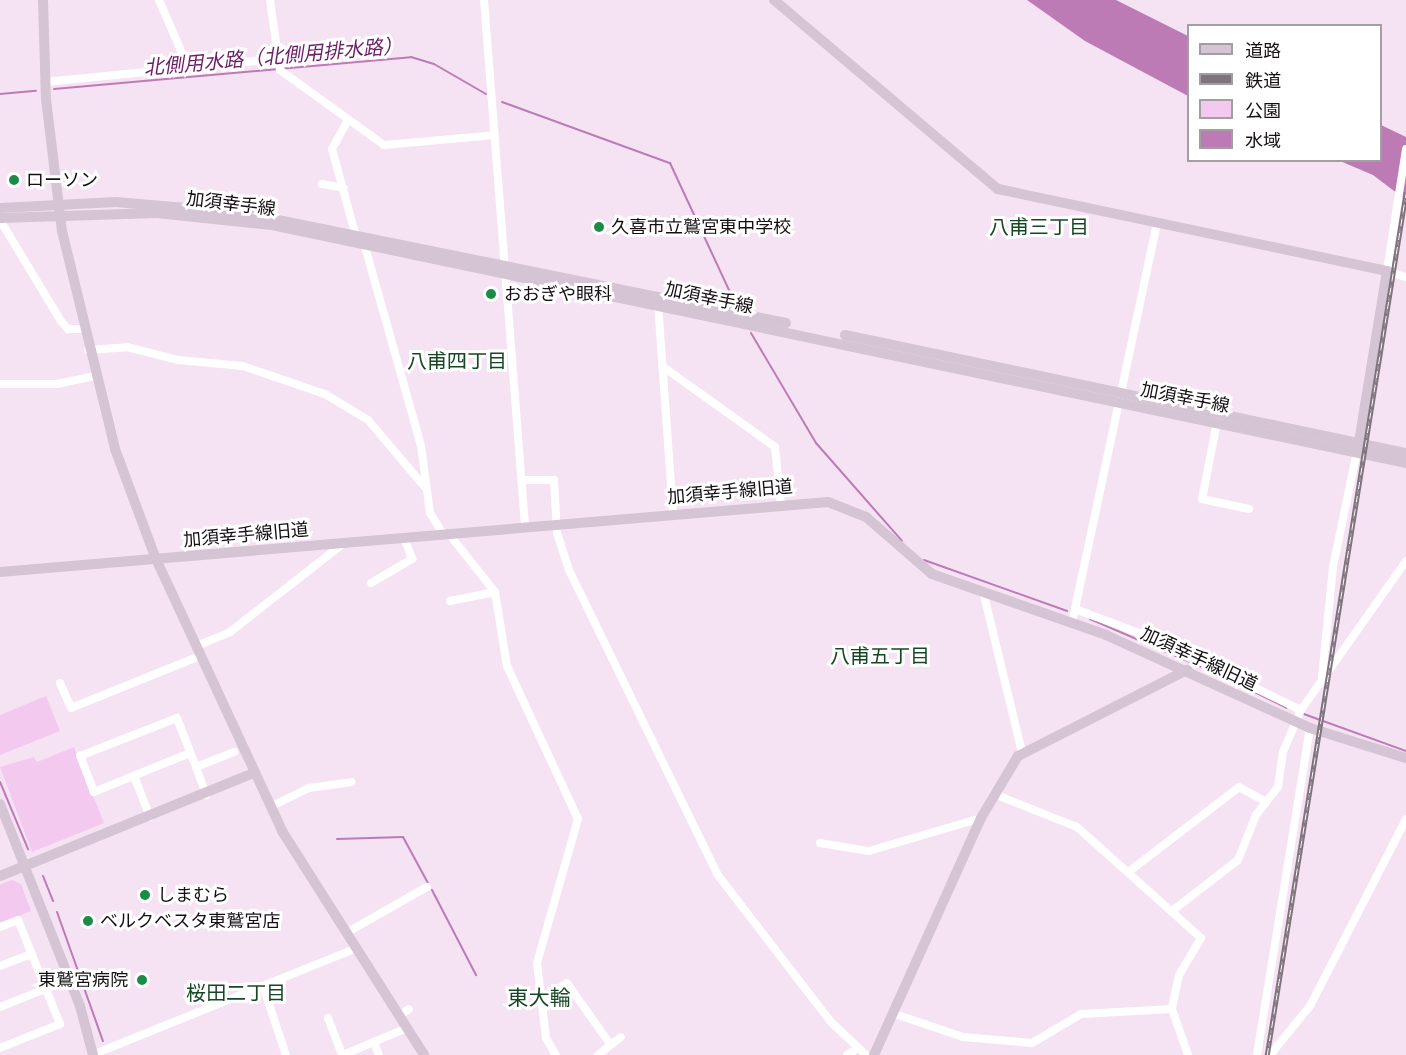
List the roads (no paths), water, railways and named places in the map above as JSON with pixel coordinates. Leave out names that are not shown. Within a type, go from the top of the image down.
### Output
[{"type":"street","points":[[43,0],[45,82],[60,208],[82,329],[116,449],[156,560],[270,807],[355,949],[424,1055]]},
{"type":"street","points":[[159,0],[188,67]]},
{"type":"street","points":[[270,0],[278,63]]},
{"type":"street","points":[[484,0],[525,526]]},
{"type":"street","points":[[774,0],[992,186],[1406,277]]},
{"type":"street","points":[[45,82],[188,67],[278,63],[348,120],[384,145],[495,135]]},
{"type":"street","points":[[348,120],[332,149],[355,233]]},
{"type":"street","points":[[1322,678],[1333,567],[1358,446],[1406,149]]},
{"type":"street","points":[[322,184],[344,188]]},
{"type":"street","name":"加須幸手線","points":[[0,208],[169,204],[355,233],[658,304],[1120,397],[1217,422],[1406,453]]},
{"type":"street","name":"加須幸手線","points":[[0,219],[60,208],[210,216],[506,269],[1358,446],[1406,463]]},
{"type":"street","points":[[0,219],[61,321],[68,329],[82,329]]},
{"type":"street","points":[[1072,623],[1156,222]]},
{"type":"street","points":[[364,243],[421,446],[424,486],[430,513],[495,592],[507,666],[578,819],[538,957],[546,1038],[556,1055]]},
{"type":"street","points":[[658,304],[673,514]]},
{"type":"street","points":[[88,350],[128,347],[178,360],[243,366],[325,394],[368,420],[424,486]]},
{"type":"street","points":[[662,366],[775,447],[781,505]]},
{"type":"street","points":[[0,384],[57,384],[96,376]]},
{"type":"street","points":[[1217,422],[1202,499],[1249,509]]},
{"type":"street","points":[[522,480],[554,480],[557,524],[569,570],[711,865],[811,998],[866,1055]]},
{"type":"street","name":"加須幸手線旧道","points":[[0,572],[828,502],[852,509],[932,574],[1072,623],[1188,670],[1310,728],[1406,758]]},
{"type":"street","points":[[371,583],[412,559],[404,537]]},
{"type":"street","points":[[60,682],[70,708],[198,651],[230,632],[344,543]]},
{"type":"street","points":[[1172,912],[1238,860],[1241,843],[1278,787],[1283,752],[1301,710],[1406,561]]},
{"type":"street","points":[[983,591],[1022,752]]},
{"type":"street","points":[[450,601],[495,592]]},
{"type":"street","points":[[1075,609],[1152,638],[1301,710]]},
{"type":"street","points":[[874,1055],[981,818],[1022,752],[1188,670]]},
{"type":"street","points":[[190,753],[94,792],[80,756],[177,718],[206,795]]},
{"type":"street","points":[[1257,1055],[1310,728]]},
{"type":"street","points":[[196,767],[234,753]]},
{"type":"street","points":[[0,876],[206,795],[254,773]]},
{"type":"street","points":[[134,776],[150,817]]},
{"type":"street","points":[[270,807],[309,788],[352,782]]},
{"type":"street","points":[[1131,870],[1239,787],[1266,802]]},
{"type":"street","points":[[994,794],[1070,823],[1131,870],[1201,938],[1179,975],[1172,1009],[1188,1055]]},
{"type":"street","points":[[0,804],[70,979],[93,1055],[355,949]]},
{"type":"street","points":[[820,843],[869,851],[981,818]]},
{"type":"street","points":[[1270,1055],[1310,1006],[1406,819]]},
{"type":"street","points":[[346,933],[427,887]]},
{"type":"street","points":[[0,927],[18,920],[60,1024],[0,1048]]},
{"type":"street","points":[[0,966],[32,954]]},
{"type":"street","points":[[0,1007],[70,979]]},
{"type":"street","points":[[541,1000],[567,983],[610,1044]]},
{"type":"street","points":[[263,986],[286,1055]]},
{"type":"street","points":[[399,1016],[409,1009]]},
{"type":"street","points":[[892,1013],[963,1036],[1032,1042],[1081,1014],[1172,1009]]},
{"type":"street","points":[[328,1018],[343,1055],[407,1028]]},
{"type":"street","points":[[598,1055],[621,1037]]},
{"type":"street","points":[[374,1042],[379,1055]]},
{"type":"street","points":[[847,1055],[858,1048]]},
{"type":"water","points":[[1027,0],[1116,0],[1187,36],[1187,95],[1085,41]]},
{"type":"water","points":[[1382,125],[1406,137],[1406,200],[1373,175],[1342,162],[1382,162]]},
{"type":"waterway","name":"北側用水路（北側用排水路）","points":[[54,89],[411,57],[434,64],[486,94]]},
{"type":"waterway","name":"北側用水路（北側用排水路）","points":[[0,94],[36,91]]},
{"type":"waterway","name":"北側用水路（北側用排水路）","points":[[502,102],[670,163],[735,303]]},
{"type":"waterway","name":"北側用水路（北側用排水路）","points":[[751,333],[816,443],[902,541]]},
{"type":"waterway","name":"北側用水路（北側用排水路）","points":[[924,560],[1067,611]]},
{"type":"waterway","name":"北側用水路（北側用排水路）","points":[[1090,619],[1206,669]]},
{"type":"waterway","name":"北側用水路（北側用排水路）","points":[[1222,676],[1287,708]]},
{"type":"waterway","name":"北側用水路（北側用排水路）","points":[[1301,713],[1406,751]]},
{"type":"waterway","points":[[0,782],[28,849]]},
{"type":"waterway","points":[[337,839],[403,837],[428,883]]},
{"type":"waterway","points":[[43,876],[53,901]]},
{"type":"waterway","points":[[432,890],[476,975]]},
{"type":"waterway","points":[[57,912],[103,1041]]},
{"type":"railway","points":[[1267,1055],[1406,192]]},
{"type":"place","name":"ローソン","points":[[14,180]]},
{"type":"place","name":"久喜市立鷲宮東中学校","points":[[599,227]]},
{"type":"place","name":"おおぎや眼科","points":[[491,294]]},
{"type":"place","name":"しまむら","points":[[145,895]]},
{"type":"place","name":"ベルクベスタ東鷲宮店","points":[[88,921]]},
{"type":"place","name":"東鷲宮病院","points":[[142,980]]},
{"type":"district","name":"八甫三丁目","points":[[1039,226]]},
{"type":"district","name":"八甫四丁目","points":[[457,360]]},
{"type":"district","name":"八甫五丁目","points":[[880,655]]},
{"type":"district","name":"桜田二丁目","points":[[236,992]]},
{"type":"district","name":"東大輪","points":[[539,998]]}]
